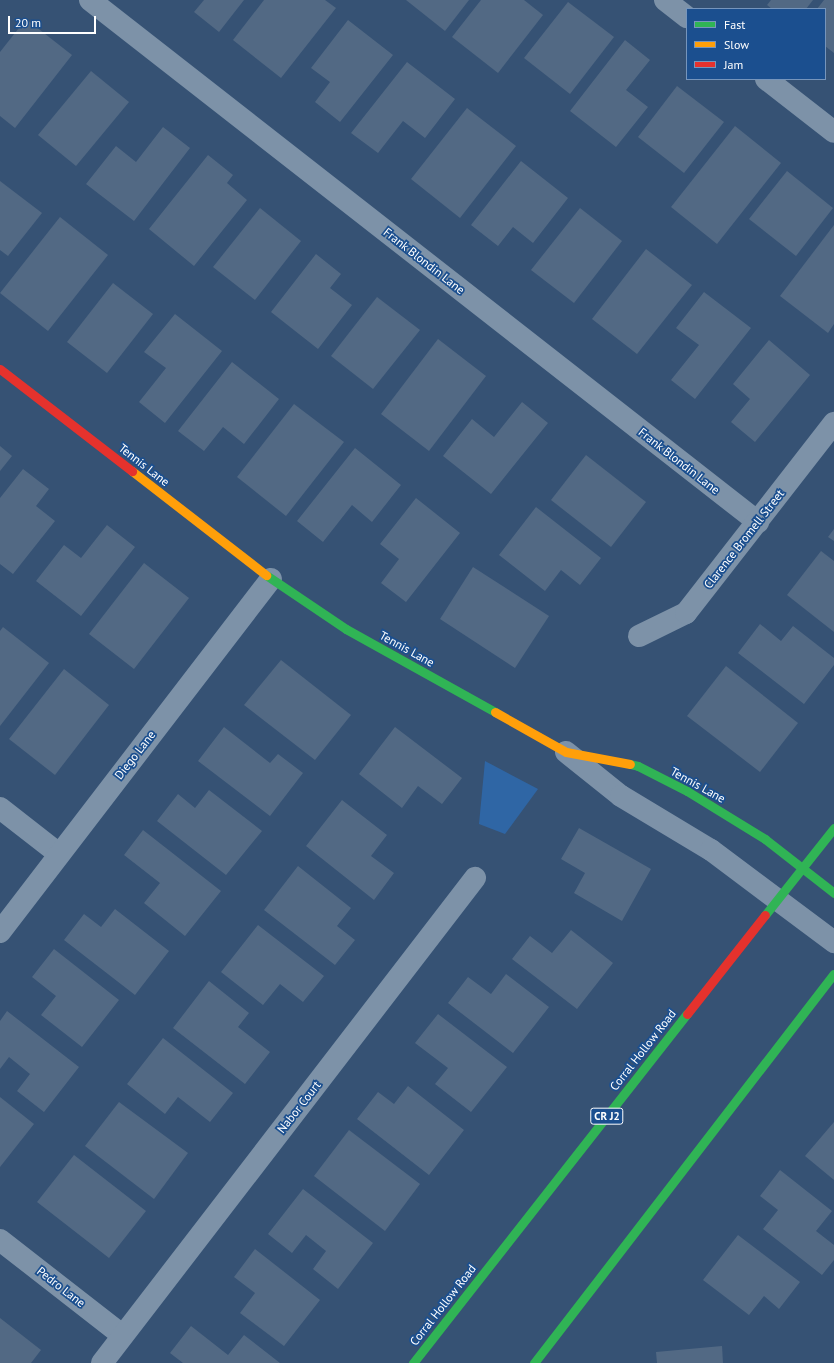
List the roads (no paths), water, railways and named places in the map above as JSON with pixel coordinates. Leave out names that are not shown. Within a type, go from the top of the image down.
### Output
[{"type":"main road","name":"Tennis Lane","points":[[0,369],[271,579],[346,629],[566,752],[638,766],[659,777],[734,819],[834,893]]},
{"type":"main road","name":"Corral Hollow Road","points":[[412,1363],[834,828]]},
{"type":"main road","points":[[534,1363],[834,974]]},
{"type":"street","name":"Frank Blondin Lane","points":[[90,0],[758,522]]},
{"type":"street","points":[[666,0],[686,16]]},
{"type":"street","points":[[767,80],[834,132]]},
{"type":"street","name":"Clarence Bromell Street","points":[[639,636],[686,613],[834,423]]},
{"type":"street","name":"Diego Lane","points":[[0,932],[271,579]]},
{"type":"street","points":[[566,752],[621,796],[711,850],[834,942]]},
{"type":"street","points":[[0,808],[59,854]]},
{"type":"street","name":"Nabor Court","points":[[102,1363],[122,1335],[475,878]]},
{"type":"street","name":"Pedro Lane","points":[[0,1240],[122,1335]]}]
